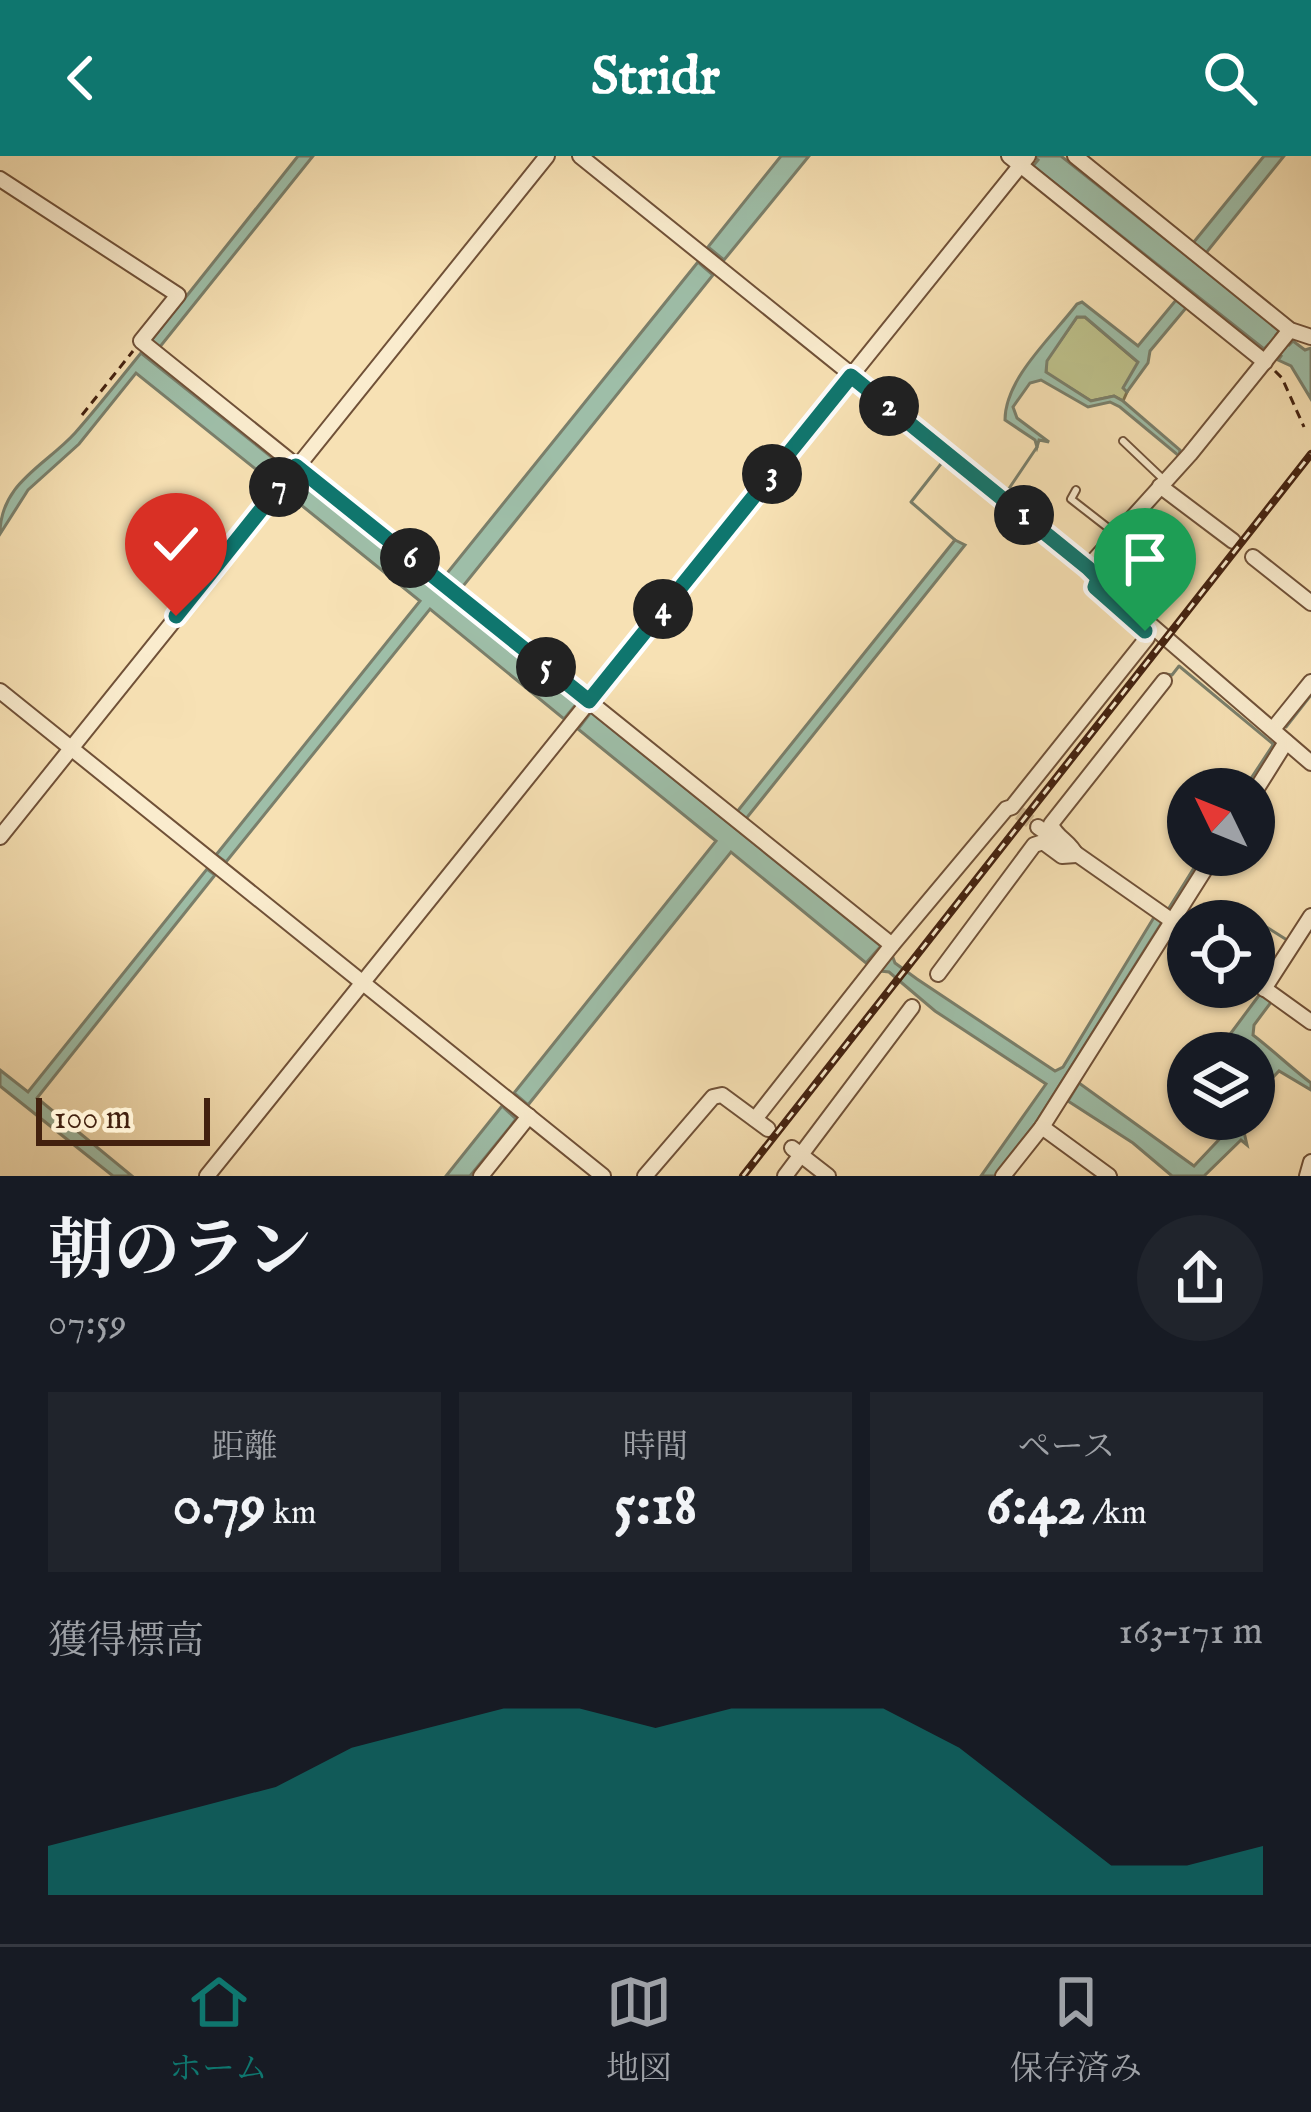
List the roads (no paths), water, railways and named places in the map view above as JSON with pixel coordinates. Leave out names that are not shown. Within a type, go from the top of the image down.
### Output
[{"type":"street","points":[[0,837],[547,156]]},
{"type":"street","points":[[580,156],[1093,573],[1309,758]]},
{"type":"street","points":[[1075,156],[1287,334],[1311,337]]},
{"type":"street","points":[[207,1176],[1021,159],[1268,358]]},
{"type":"street","points":[[0,179],[178,295],[149,347],[289,475],[589,701],[884,954]]},
{"type":"street","points":[[755,1119],[1006,808],[1016,810],[1147,638],[1095,587],[1093,573],[1116,534],[1287,334]]},
{"type":"street","points":[[1162,483],[1233,541]]},
{"type":"street","points":[[1253,557],[1311,603]]},
{"type":"street","points":[[1076,855],[1051,824],[1164,681]]},
{"type":"street","points":[[1273,729],[1311,682]]},
{"type":"street","points":[[0,691],[364,983],[518,1118],[604,1176]]},
{"type":"street","points":[[1270,768],[1286,742]]},
{"type":"street","points":[[1038,827],[1167,916]]},
{"type":"street","points":[[938,974],[1034,845],[1043,842],[1062,856],[1076,855]]},
{"type":"street","points":[[1275,964],[1311,916]]},
{"type":"street","points":[[1003,1176],[1042,1127],[1167,930]]},
{"type":"street","points":[[1275,996],[1311,1022]]},
{"type":"street","points":[[785,1176],[796,1151],[912,1007]]},
{"type":"street","points":[[645,1176],[713,1097],[722,1095],[768,1129]]},
{"type":"street","points":[[481,1176],[518,1118]]},
{"type":"street","points":[[1042,1127],[1108,1176]]},
{"type":"street","points":[[796,1151],[828,1176]]},
{"type":"street","points":[[1306,1176],[1311,1162]]},
{"type":"lane","points":[[1124,441],[1162,483]]},
{"type":"lane","points":[[1076,490],[1072,499],[1116,534]]},
{"type":"waterway","points":[[955,449],[1008,490],[1037,447]]},
{"type":"waterway","points":[[944,460],[911,502],[955,540]]},
{"type":"waterway","points":[[1166,674],[1172,675],[1179,666],[1273,744]]},
{"type":"waterway","points":[[1286,727],[1311,695]]},
{"type":"waterway","points":[[1258,768],[1275,742]]},
{"type":"waterway","points":[[1174,900],[1189,876]]},
{"type":"waterway","points":[[1275,932],[1287,940]]},
{"type":"tunnel","points":[[1019,813],[1038,827]]},
{"type":"railway","points":[[743,1176],[1311,454]]}]
